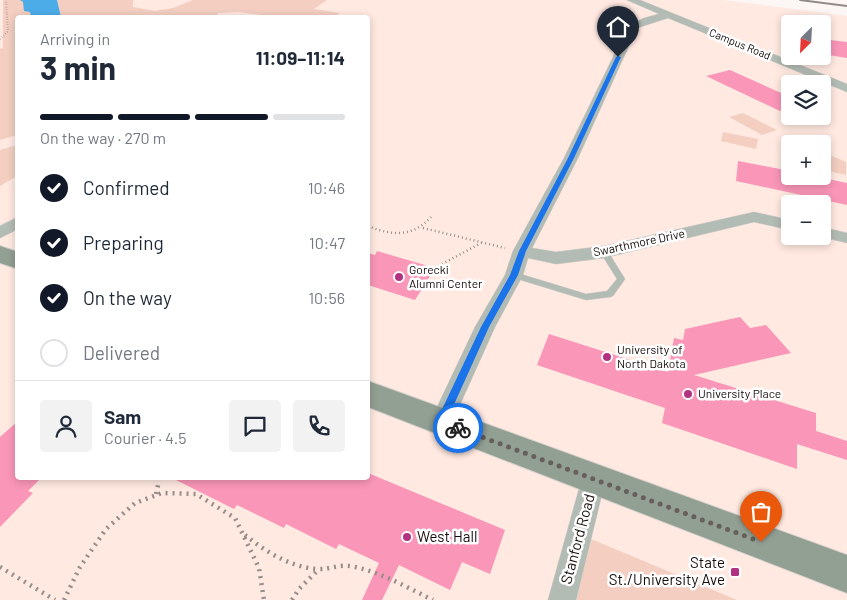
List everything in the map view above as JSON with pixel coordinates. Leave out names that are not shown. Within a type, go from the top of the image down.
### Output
[{"type":"street","name":"Campus Road","points":[[632,0],[847,88]]},
{"type":"street","points":[[441,422],[485,327],[514,275],[522,251],[571,158],[633,26],[647,20],[668,15]]},
{"type":"street","name":"Swarthmore Drive","points":[[522,251],[556,258],[604,252],[754,217],[781,223]]},
{"type":"street","points":[[0,233],[15,224]]},
{"type":"street","points":[[831,234],[847,238]]},
{"type":"street","points":[[0,254],[15,260]]},
{"type":"street","points":[[370,395],[847,574]]},
{"type":"street","name":"Stanford Road","points":[[562,600],[594,478]]},
{"type":"lane","points":[[514,275],[586,297],[610,294],[620,279],[604,252]]},
{"type":"path","points":[[0,39],[8,31],[6,0]]},
{"type":"path","points":[[370,227],[390,233],[410,234],[423,228],[431,217]]},
{"type":"path","points":[[423,228],[522,251]]},
{"type":"path","points":[[435,268],[481,243]]},
{"type":"path","points":[[156,495],[159,481]]},
{"type":"path","points":[[64,600],[80,566],[106,530],[135,503],[162,493],[196,494],[235,518],[259,568],[264,600]]},
{"type":"path","points":[[243,534],[284,562],[318,569],[342,565],[372,573],[433,600]]},
{"type":"path","points":[[0,567],[55,600]]},
{"type":"path","points":[[292,600],[299,589],[318,569]]},
{"type":"shaded area","name":"University of North Dakota","points":[[0,0],[723,0],[847,16],[847,600],[0,600]]},
{"type":"shaded area","points":[[3,0],[21,0],[31,15],[15,15],[15,136],[0,140],[0,49],[3,48]]},
{"type":"shaded area","points":[[57,0],[133,0],[133,7],[155,11],[173,8],[193,0],[327,0],[314,9],[340,13],[337,15],[262,15],[239,12],[218,13],[217,15],[60,15]]},
{"type":"shaded area","points":[[743,113],[777,130],[762,135],[729,117]]},
{"type":"shaded area","points":[[723,132],[758,139],[756,149],[721,141]]},
{"type":"shaded area","points":[[15,146],[15,177],[0,186],[0,150]]},
{"type":"shaded area","points":[[831,155],[846,162],[846,175],[831,172]]},
{"type":"shaded area","points":[[579,534],[737,600],[562,600]]},
{"type":"water","points":[[20,0],[57,0],[61,15],[31,15],[30,12],[24,11],[23,2]]},
{"type":"building","points":[[831,40],[847,42],[847,58],[831,55]]},
{"type":"building","points":[[730,70],[781,93],[781,111],[780,111],[706,76]]},
{"type":"building","points":[[738,161],[781,169],[781,185],[831,185],[831,180],[847,183],[847,205],[831,202],[831,195],[801,195],[736,181]]},
{"type":"building","name":"Gorecki Alumni Center","points":[[377,251],[435,268],[415,300],[370,286],[370,254],[375,255]]},
{"type":"building","name":"University Place","points":[[740,317],[750,328],[766,325],[791,353],[694,375],[816,413],[816,431],[847,441],[847,460],[797,444],[797,469],[662,423],[665,408],[537,365],[549,334],[668,372],[674,338],[683,340],[685,329]]},
{"type":"building","points":[[15,424],[15,480],[39,480],[28,491],[33,493],[0,527],[0,437]]},
{"type":"building","name":"West Hall","points":[[370,474],[505,530],[490,574],[462,562],[450,590],[399,565],[382,600],[362,600],[379,563],[339,544],[336,549],[286,524],[284,528],[237,505],[234,509],[176,480],[370,480]]},
{"type":"railway","points":[[800,0],[847,6]]},
{"type":"way so far","points":[[458,428],[761,542]]},
{"type":"place","name":"Gorecki Alumni Center","points":[[399,277]]},
{"type":"place","name":"University of North Dakota","points":[[607,357]]},
{"type":"place","name":"University Place","points":[[688,394]]},
{"type":"place","name":"West Hall","points":[[407,537]]},
{"type":"place","name":"State St./University Ave","points":[[735,572]]},
{"type":"route","points":[[458,428],[441,422],[485,327],[514,275],[522,251],[571,158],[618,57]]}]
